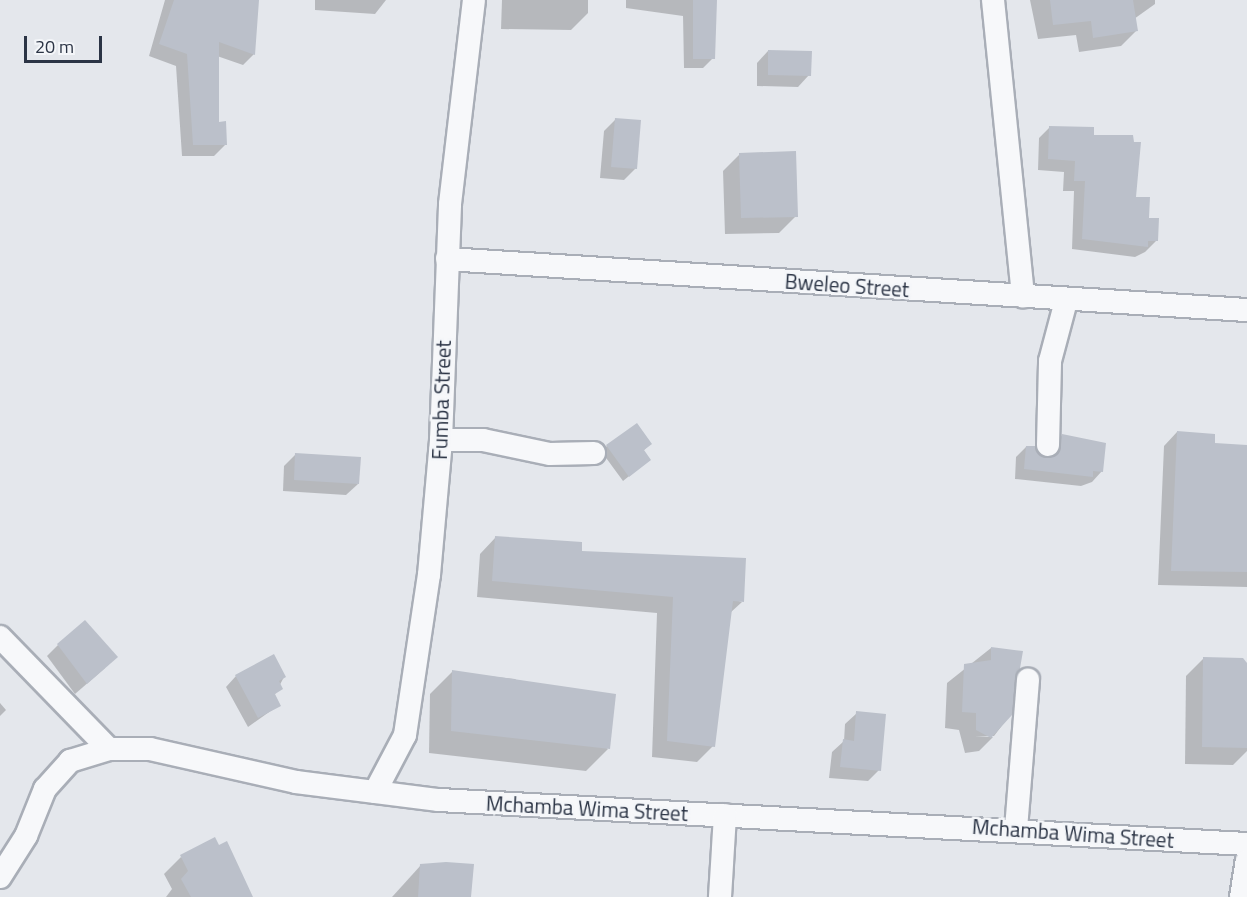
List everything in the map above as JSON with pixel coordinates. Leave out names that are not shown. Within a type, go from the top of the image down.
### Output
[{"type":"street","name":"Fumba Street","points":[[375,792],[405,735],[441,440],[447,259],[474,0]]},
{"type":"street","points":[[993,0],[1023,296]]},
{"type":"street","name":"Bweleo Street","points":[[447,259],[652,268],[1066,301],[1247,310]]},
{"type":"street","points":[[1048,445],[1050,361],[1066,301]]},
{"type":"street","points":[[441,440],[483,440],[550,454],[594,453]]},
{"type":"street","points":[[0,637],[109,749]]},
{"type":"street","points":[[1016,829],[1028,679]]},
{"type":"street","name":"Mchamba Wima Street","points":[[0,877],[26,836],[45,789],[70,761],[109,749],[150,749],[296,782],[375,792],[725,815],[1016,829],[1247,844]]},
{"type":"street","points":[[720,897],[725,815]]},
{"type":"street","points":[[1241,897],[1247,861]]},
{"type":"building","points":[[174,0],[259,0],[255,55],[219,42],[219,122],[226,121],[227,145],[193,145],[187,54],[159,44]]},
{"type":"building","points":[[693,0],[717,0],[715,59],[693,59]]},
{"type":"building","points":[[1050,0],[1133,0],[1138,31],[1093,38],[1091,21],[1053,25]]},
{"type":"building","points":[[768,50],[812,51],[811,76],[768,75]]},
{"type":"building","points":[[615,118],[641,120],[637,169],[611,167]]},
{"type":"building","points":[[1049,126],[1094,127],[1094,135],[1133,135],[1134,142],[1141,142],[1136,197],[1150,197],[1149,218],[1159,218],[1158,241],[1148,241],[1148,247],[1082,239],[1085,181],[1074,181],[1075,161],[1048,159]]},
{"type":"building","points":[[796,151],[798,217],[741,218],[739,153]]},
{"type":"building","points":[[637,423],[652,444],[644,450],[651,460],[629,477],[606,445]]},
{"type":"building","points":[[1177,431],[1215,434],[1215,443],[1247,445],[1247,572],[1171,571]]},
{"type":"building","points":[[1062,434],[1106,443],[1103,472],[1093,471],[1093,477],[1024,469],[1026,446],[1035,446],[1042,457],[1054,457]]},
{"type":"building","points":[[295,453],[361,457],[359,484],[294,480]]},
{"type":"building","points":[[495,536],[582,542],[582,551],[746,558],[744,602],[733,601],[715,747],[667,741],[673,597],[492,581]]},
{"type":"building","points":[[85,620],[118,657],[87,684],[57,644]]},
{"type":"building","points":[[991,647],[1023,651],[1012,715],[991,738],[976,730],[976,713],[962,712],[964,664],[991,660]]},
{"type":"building","points":[[274,654],[286,677],[279,681],[283,689],[275,694],[281,706],[258,718],[235,675]]},
{"type":"building","points":[[1203,657],[1243,658],[1247,663],[1247,748],[1202,747]]},
{"type":"building","points":[[452,670],[616,694],[610,749],[451,731]]},
{"type":"building","points":[[856,711],[886,714],[881,771],[840,767],[843,739],[854,741]]},
{"type":"building","points":[[215,837],[219,845],[227,841],[253,897],[191,897],[181,879],[188,871],[180,855]]},
{"type":"building","points":[[446,862],[474,864],[471,897],[418,897],[420,864]]}]
